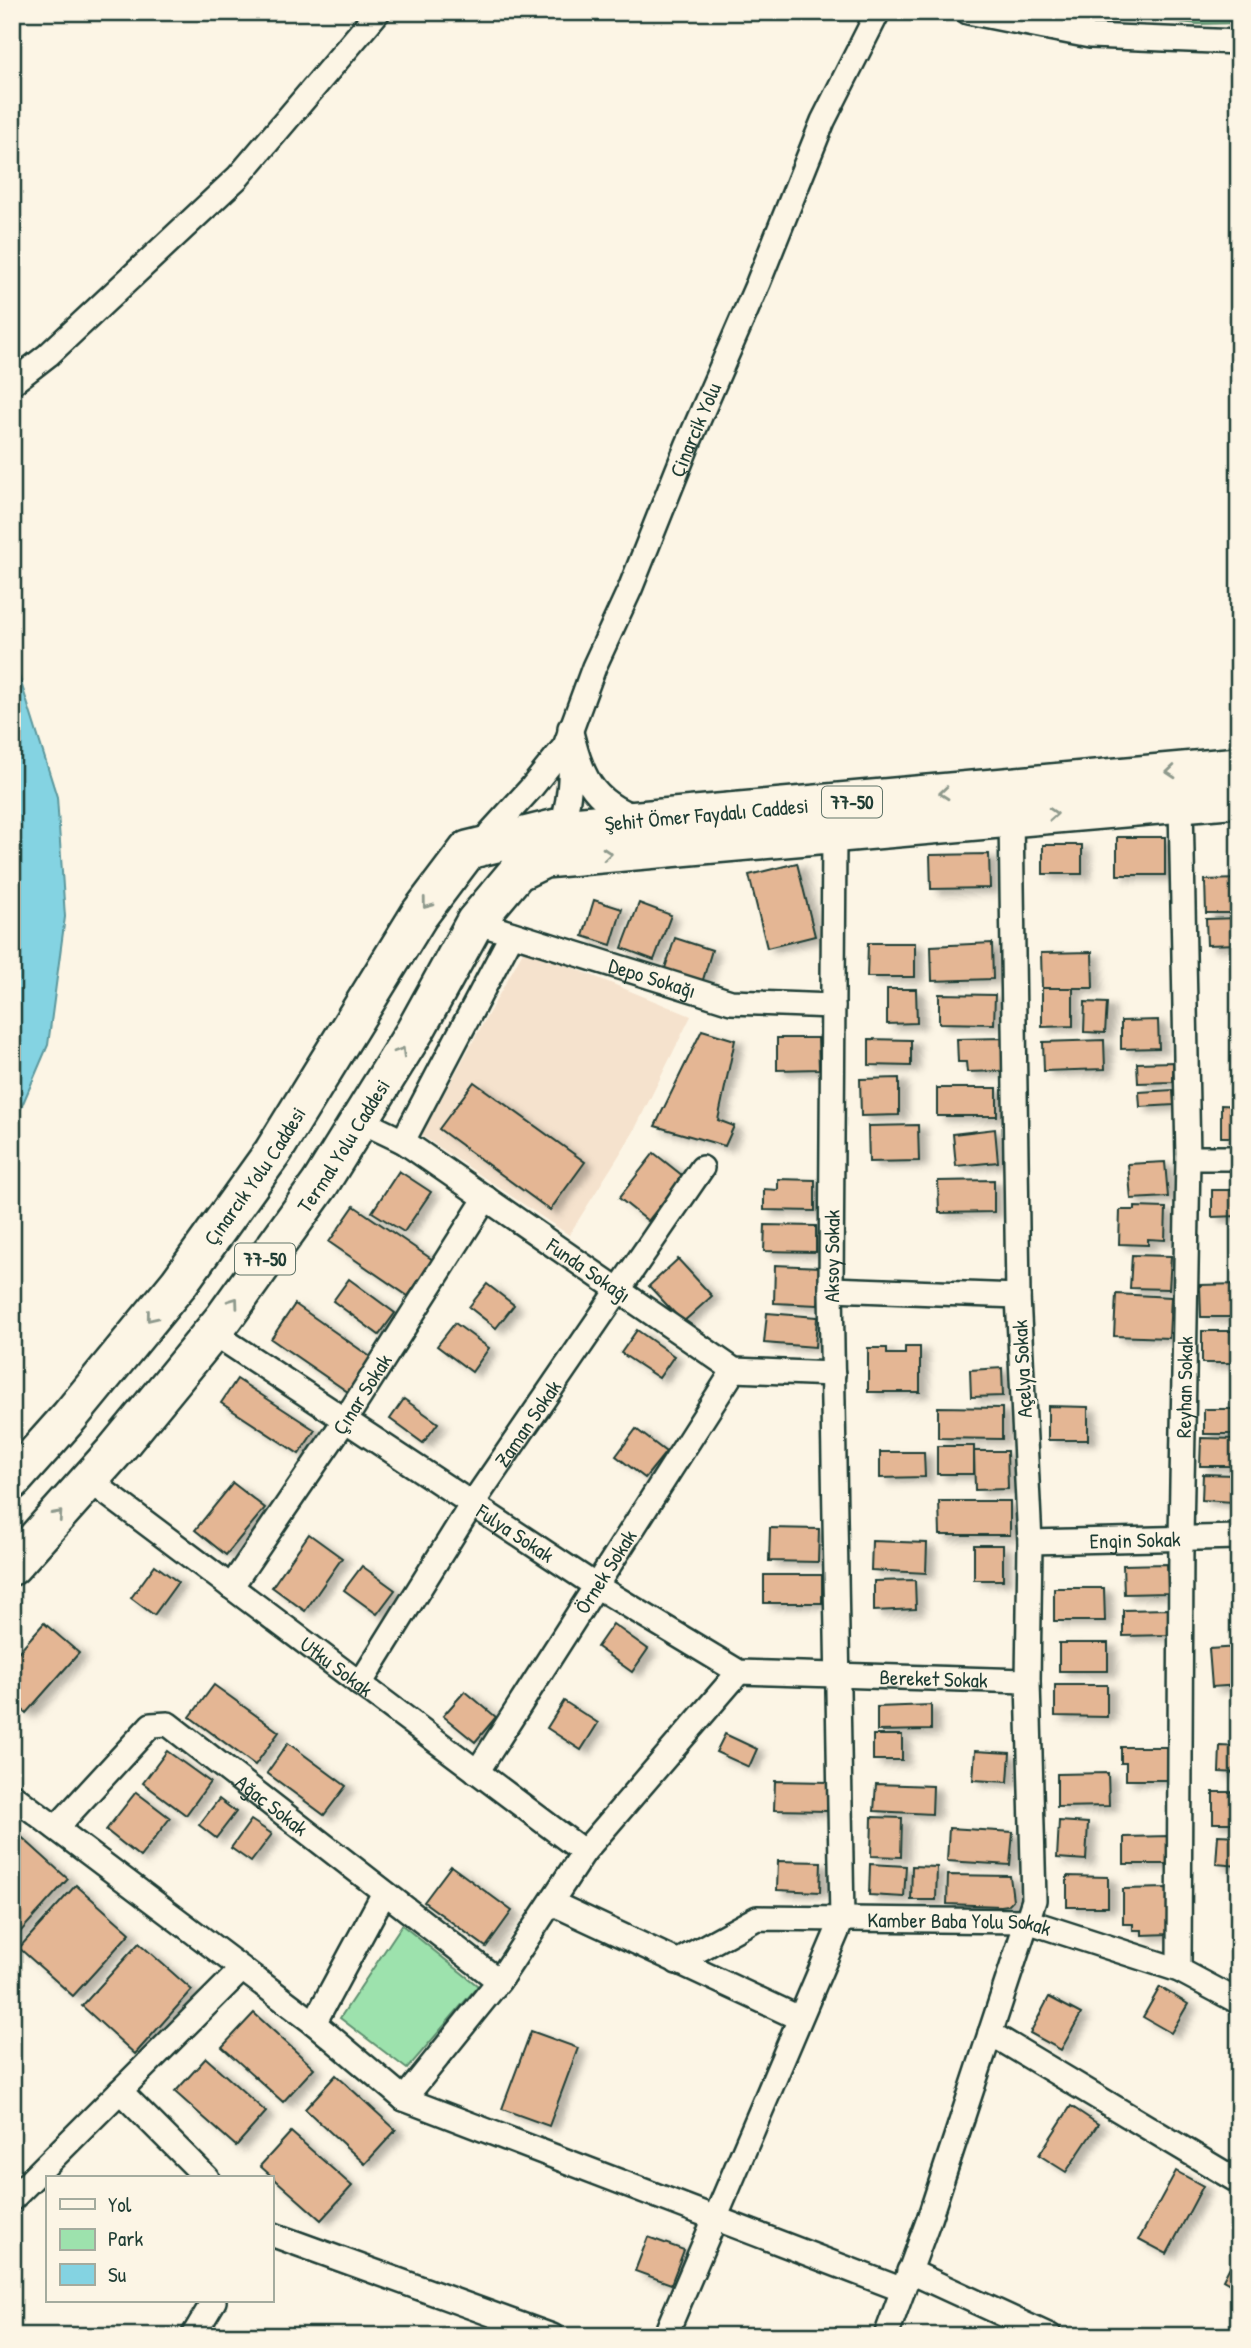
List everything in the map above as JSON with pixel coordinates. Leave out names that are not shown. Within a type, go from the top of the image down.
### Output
[{"type":"main road","name":"Şehit Ömer Faydalı Caddesi","points":[[479,842],[561,827],[1239,766]]},
{"type":"main road","name":"Şehit Ömer Faydalı Caddesi","points":[[531,866],[1011,817],[1239,798]]},
{"type":"main road","name":"Çınarcık Yolu Caddesi","points":[[12,1481],[70,1416],[187,1272],[273,1152],[419,915],[479,842]]},
{"type":"main road","name":"Termal Yolu Caddesi","points":[[12,1566],[89,1480],[212,1332],[320,1184],[415,1031],[475,922],[531,866]]},
{"type":"street","points":[[12,383],[48,355],[238,177],[378,12]]},
{"type":"street","name":"Çinarcik Yolu","points":[[479,842],[532,787],[565,746],[594,667],[630,589],[823,121],[878,12]]},
{"type":"street","points":[[968,12],[1090,36],[1239,42]]},
{"type":"street","points":[[570,728],[579,764],[589,784],[618,811],[645,820]]},
{"type":"street","points":[[561,827],[571,769],[570,728]]},
{"type":"street","name":"Reyhan Sokak","points":[[1179,1970],[1181,1538],[1188,1158],[1181,804]]},
{"type":"street","name":"Açelya Sokak","points":[[886,2336],[929,2219],[1034,1900],[1028,1681],[1030,1542],[1018,1296],[1011,817]]},
{"type":"street","name":"77-50","points":[[531,866],[561,827]]},
{"type":"street","name":"Aksoy Sokak","points":[[834,835],[831,1289],[840,1676],[842,1920]]},
{"type":"street","name":"Depo Sokağı","points":[[475,922],[731,1002],[833,1006]]},
{"type":"street","points":[[403,1141],[512,933]]},
{"type":"street","name":"Funda Sokağı","points":[[359,1120],[403,1141],[734,1370]]},
{"type":"street","points":[[1188,1158],[1239,1158]]},
{"type":"street","name":"Zaman Sokak","points":[[360,1684],[472,1504],[702,1168]]},
{"type":"street","name":"Çınar Sokak","points":[[231,1587],[345,1420],[486,1198]]},
{"type":"street","points":[[831,1289],[1018,1296]]},
{"type":"street","name":"Fulya Sokak","points":[[212,1332],[596,1586],[739,1672],[840,1676]]},
{"type":"street","points":[[734,1370],[833,1374]]},
{"type":"street","name":"Örnek Sokak","points":[[477,1772],[734,1370]]},
{"type":"street","name":"Utku Sokak","points":[[89,1480],[584,1852]]},
{"type":"street","name":"Engin Sokak","points":[[1030,1542],[1239,1537]]},
{"type":"street","points":[[404,2099],[499,1981],[584,1852],[739,1672]]},
{"type":"street","name":"Bereket Sokak","points":[[840,1676],[1028,1681]]},
{"type":"street","name":"Ağaç Sokak","points":[[56,1828],[151,1725],[168,1724],[499,1981]]},
{"type":"street","points":[[12,1795],[314,2023],[404,2099],[714,2219],[906,2281],[1050,2336]]},
{"type":"street","points":[[314,2023],[384,1893]]},
{"type":"street","points":[[552,1903],[799,2018]]},
{"type":"street","name":"Kamber Baba Yolu Sokak","points":[[677,1962],[757,1918],[1027,1921],[1179,1970],[1239,2002]]},
{"type":"street","points":[[665,2336],[842,1920]]},
{"type":"street","points":[[12,2199],[242,1969]]},
{"type":"street","points":[[990,2033],[1239,2182]]},
{"type":"street","points":[[120,2091],[205,2176]]},
{"type":"street","points":[[273,2235],[540,2334]]},
{"type":"street","points":[[193,2336],[213,2302]]},
{"type":"shaded area","points":[[525,948],[691,1016],[633,1133],[569,1235],[421,1135]]},
{"type":"green space","points":[[1097,12],[1239,12],[1239,23],[1198,24]]},
{"type":"green space","points":[[402,1925],[478,1986],[407,2069],[340,2018]]},
{"type":"water","points":[[12,654],[57,797],[65,917],[48,1045],[12,1129]]},
{"type":"building","points":[[1117,837],[1165,837],[1165,875],[1117,875]]},
{"type":"building","points":[[1043,845],[1082,845],[1082,874],[1043,874]]},
{"type":"building","points":[[989,854],[990,888],[931,889],[930,855]]},
{"type":"building","points":[[797,863],[815,936],[767,948],[749,875]]},
{"type":"building","points":[[1239,879],[1239,913],[1206,913],[1205,880]]},
{"type":"building","points":[[594,900],[622,909],[611,945],[583,936]]},
{"type":"building","points":[[639,903],[671,915],[654,960],[622,948]]},
{"type":"building","points":[[1239,918],[1239,944],[1207,945],[1206,919]]},
{"type":"building","points":[[675,938],[712,950],[702,983],[664,971]]},
{"type":"building","points":[[868,943],[915,943],[915,977],[867,977]]},
{"type":"building","points":[[992,943],[993,979],[932,981],[931,946]]},
{"type":"building","points":[[1092,952],[1093,988],[1042,988],[1041,953]]},
{"type":"building","points":[[1042,988],[1073,988],[1073,1026],[1042,1027]]},
{"type":"building","points":[[887,989],[916,989],[917,1023],[887,1024]]},
{"type":"building","points":[[939,994],[995,995],[994,1024],[939,1023]]},
{"type":"building","points":[[1085,1002],[1107,1003],[1105,1033],[1084,1032]]},
{"type":"building","points":[[1158,1020],[1159,1048],[1121,1049],[1121,1021]]},
{"type":"building","points":[[702,1030],[735,1040],[718,1120],[734,1126],[725,1146],[655,1126]]},
{"type":"building","points":[[777,1038],[818,1038],[819,1069],[777,1070]]},
{"type":"building","points":[[1002,1038],[1003,1071],[967,1072],[966,1062],[958,1062],[957,1039]]},
{"type":"building","points":[[869,1039],[911,1040],[911,1066],[869,1065]]},
{"type":"building","points":[[1104,1040],[1105,1069],[1044,1071],[1043,1042]]},
{"type":"building","points":[[1173,1062],[1173,1082],[1138,1083],[1137,1063]]},
{"type":"building","points":[[899,1078],[899,1115],[861,1116],[860,1079]]},
{"type":"building","points":[[474,1082],[585,1162],[550,1210],[439,1129]]},
{"type":"building","points":[[937,1088],[997,1088],[997,1116],[937,1116]]},
{"type":"building","points":[[1173,1090],[1174,1105],[1140,1107],[1139,1092]]},
{"type":"building","points":[[1221,1105],[1239,1106],[1239,1137],[1221,1137]]},
{"type":"building","points":[[918,1125],[919,1161],[869,1162],[868,1126]]},
{"type":"building","points":[[995,1129],[998,1162],[956,1166],[953,1134]]},
{"type":"building","points":[[654,1153],[683,1176],[648,1221],[619,1198]]},
{"type":"building","points":[[1165,1162],[1168,1197],[1131,1199],[1128,1164]]},
{"type":"building","points":[[399,1171],[431,1192],[404,1232],[372,1212]]},
{"type":"building","points":[[778,1179],[815,1180],[815,1211],[764,1210],[764,1189],[778,1190]]},
{"type":"building","points":[[994,1180],[994,1212],[939,1213],[938,1181]]},
{"type":"building","points":[[1212,1190],[1239,1190],[1239,1216],[1212,1217]]},
{"type":"building","points":[[354,1206],[433,1260],[408,1296],[329,1242]]},
{"type":"building","points":[[1135,1207],[1166,1208],[1165,1240],[1148,1239],[1148,1245],[1119,1244],[1120,1210],[1135,1210]]},
{"type":"building","points":[[765,1225],[816,1226],[816,1252],[764,1251]]},
{"type":"building","points":[[1132,1255],[1171,1256],[1169,1289],[1130,1288]]},
{"type":"building","points":[[678,1259],[712,1296],[683,1322],[649,1286]]},
{"type":"building","points":[[775,1265],[821,1267],[818,1305],[774,1303]]},
{"type":"building","points":[[349,1279],[395,1313],[379,1335],[333,1301]]},
{"type":"building","points":[[487,1284],[514,1305],[496,1328],[469,1307]]},
{"type":"building","points":[[1239,1284],[1239,1317],[1201,1317],[1200,1285]]},
{"type":"building","points":[[1116,1294],[1171,1297],[1169,1338],[1114,1336]]},
{"type":"building","points":[[295,1304],[372,1358],[348,1392],[271,1339]]},
{"type":"building","points":[[767,1313],[817,1317],[815,1347],[764,1343]]},
{"type":"building","points":[[455,1323],[489,1348],[472,1372],[437,1346]]},
{"type":"building","points":[[637,1330],[674,1356],[659,1378],[621,1353]]},
{"type":"building","points":[[1202,1331],[1239,1331],[1239,1363],[1202,1363]]},
{"type":"building","points":[[905,1347],[920,1347],[920,1392],[868,1392],[868,1348],[887,1348],[887,1354],[905,1354]]},
{"type":"building","points":[[1002,1368],[1003,1396],[971,1397],[970,1370]]},
{"type":"building","points":[[237,1379],[315,1430],[299,1454],[221,1403]]},
{"type":"building","points":[[404,1399],[438,1423],[423,1443],[390,1419]]},
{"type":"building","points":[[1048,1406],[1088,1407],[1088,1440],[1048,1440]]},
{"type":"building","points":[[938,1407],[1002,1408],[1002,1439],[938,1438]]},
{"type":"building","points":[[1204,1409],[1239,1409],[1239,1434],[1204,1434]]},
{"type":"building","points":[[636,1429],[666,1452],[645,1478],[616,1456]]},
{"type":"building","points":[[1201,1438],[1235,1439],[1234,1466],[1200,1466]]},
{"type":"building","points":[[937,1446],[974,1446],[974,1474],[937,1474]]},
{"type":"building","points":[[974,1451],[1007,1451],[1008,1489],[975,1490]]},
{"type":"building","points":[[880,1452],[924,1452],[925,1477],[880,1478]]},
{"type":"building","points":[[1203,1474],[1234,1475],[1233,1502],[1202,1500]]},
{"type":"building","points":[[233,1483],[265,1508],[226,1555],[195,1530]]},
{"type":"building","points":[[939,1501],[1010,1501],[1010,1535],[940,1535]]},
{"type":"building","points":[[770,1528],[819,1529],[818,1562],[769,1561]]},
{"type":"building","points":[[309,1534],[342,1558],[305,1611],[272,1587]]},
{"type":"building","points":[[872,1541],[927,1543],[926,1573],[871,1570]]},
{"type":"building","points":[[974,1545],[1003,1545],[1003,1580],[974,1580]]},
{"type":"building","points":[[1167,1564],[1168,1593],[1124,1594],[1123,1565]]},
{"type":"building","points":[[155,1565],[178,1582],[154,1615],[131,1598]]},
{"type":"building","points":[[362,1566],[395,1590],[377,1614],[344,1590]]},
{"type":"building","points":[[764,1575],[822,1575],[822,1603],[764,1603]]},
{"type":"building","points":[[915,1580],[916,1609],[874,1611],[874,1581]]},
{"type":"building","points":[[1054,1588],[1104,1588],[1105,1621],[1054,1621]]},
{"type":"building","points":[[1168,1609],[1169,1635],[1123,1636],[1123,1610]]},
{"type":"building","points":[[44,1623],[79,1653],[26,1713],[12,1700],[12,1659]]},
{"type":"building","points":[[613,1624],[648,1649],[632,1672],[597,1647]]},
{"type":"building","points":[[1059,1643],[1108,1643],[1108,1671],[1059,1671]]},
{"type":"building","points":[[1239,1647],[1239,1685],[1212,1687],[1209,1649]]},
{"type":"building","points":[[214,1685],[279,1732],[255,1765],[190,1717]]},
{"type":"building","points":[[1055,1685],[1107,1685],[1107,1717],[1055,1716]]},
{"type":"building","points":[[465,1691],[496,1717],[475,1742],[443,1716]]},
{"type":"building","points":[[564,1701],[598,1723],[581,1750],[547,1728]]},
{"type":"building","points":[[931,1705],[931,1730],[877,1731],[877,1707]]},
{"type":"building","points":[[725,1734],[757,1749],[749,1767],[716,1752]]},
{"type":"building","points":[[873,1735],[902,1735],[902,1760],[873,1760]]},
{"type":"building","points":[[288,1743],[346,1786],[324,1815],[267,1773]]},
{"type":"building","points":[[1220,1746],[1239,1747],[1239,1773],[1219,1772]]},
{"type":"building","points":[[1121,1747],[1172,1747],[1172,1780],[1126,1780],[1126,1763],[1121,1763]]},
{"type":"building","points":[[167,1751],[210,1782],[186,1815],[143,1783]]},
{"type":"building","points":[[975,1751],[1010,1753],[1008,1782],[973,1780]]},
{"type":"building","points":[[1108,1773],[1109,1806],[1057,1807],[1057,1774]]},
{"type":"building","points":[[775,1781],[828,1782],[827,1811],[774,1810]]},
{"type":"building","points":[[876,1784],[933,1786],[932,1814],[874,1811]]},
{"type":"building","points":[[136,1792],[170,1818],[140,1857],[106,1830]]},
{"type":"building","points":[[1213,1792],[1239,1792],[1239,1823],[1213,1823]]},
{"type":"building","points":[[219,1799],[236,1812],[216,1838],[199,1825]]},
{"type":"building","points":[[872,1817],[902,1818],[901,1857],[871,1856]]},
{"type":"building","points":[[251,1820],[272,1834],[251,1862],[231,1848]]},
{"type":"building","points":[[1059,1821],[1088,1823],[1086,1860],[1057,1858]]},
{"type":"building","points":[[949,1828],[1013,1832],[1010,1865],[947,1861]]},
{"type":"building","points":[[15,1831],[68,1879],[12,1941],[12,1834]]},
{"type":"building","points":[[1218,1835],[1239,1836],[1239,1866],[1216,1864]]},
{"type":"building","points":[[1169,1836],[1169,1864],[1124,1864],[1124,1837]]},
{"type":"building","points":[[778,1861],[821,1862],[820,1892],[777,1890]]},
{"type":"building","points":[[870,1864],[906,1866],[904,1897],[869,1895]]},
{"type":"building","points":[[451,1866],[512,1911],[486,1947],[424,1902]]},
{"type":"building","points":[[912,1866],[937,1867],[936,1900],[911,1900]]},
{"type":"building","points":[[948,1875],[1010,1876],[1013,1900],[1008,1905],[1001,1906],[947,1904]]},
{"type":"building","points":[[1067,1876],[1108,1877],[1108,1907],[1067,1907]]},
{"type":"building","points":[[76,1885],[130,1933],[73,1996],[19,1948]]},
{"type":"building","points":[[1168,1888],[1169,1934],[1142,1935],[1142,1930],[1133,1930],[1133,1924],[1123,1924],[1123,1889]]},
{"type":"building","points":[[139,1943],[192,1990],[135,2054],[82,2006]]},
{"type":"building","points":[[1239,1951],[1239,1984],[1231,1981],[1233,1965]]},
{"type":"building","points":[[1160,1987],[1188,2004],[1171,2033],[1143,2017]]},
{"type":"building","points":[[1049,1997],[1081,2014],[1061,2050],[1030,2033]]},
{"type":"building","points":[[254,2013],[314,2068],[283,2102],[222,2047]]},
{"type":"building","points":[[531,2031],[578,2048],[549,2126],[502,2109]]},
{"type":"building","points":[[206,2058],[266,2112],[236,2146],[175,2092]]},
{"type":"building","points":[[336,2075],[396,2130],[365,2164],[305,2109]]},
{"type":"building","points":[[1071,2106],[1098,2124],[1066,2172],[1039,2155]]},
{"type":"building","points":[[291,2132],[352,2186],[321,2220],[260,2166]]},
{"type":"building","points":[[1176,2171],[1203,2186],[1167,2254],[1139,2239]]},
{"type":"building","points":[[648,2237],[684,2250],[671,2284],[635,2271]]},
{"type":"building","points":[[1239,2249],[1239,2289],[1223,2280]]}]
